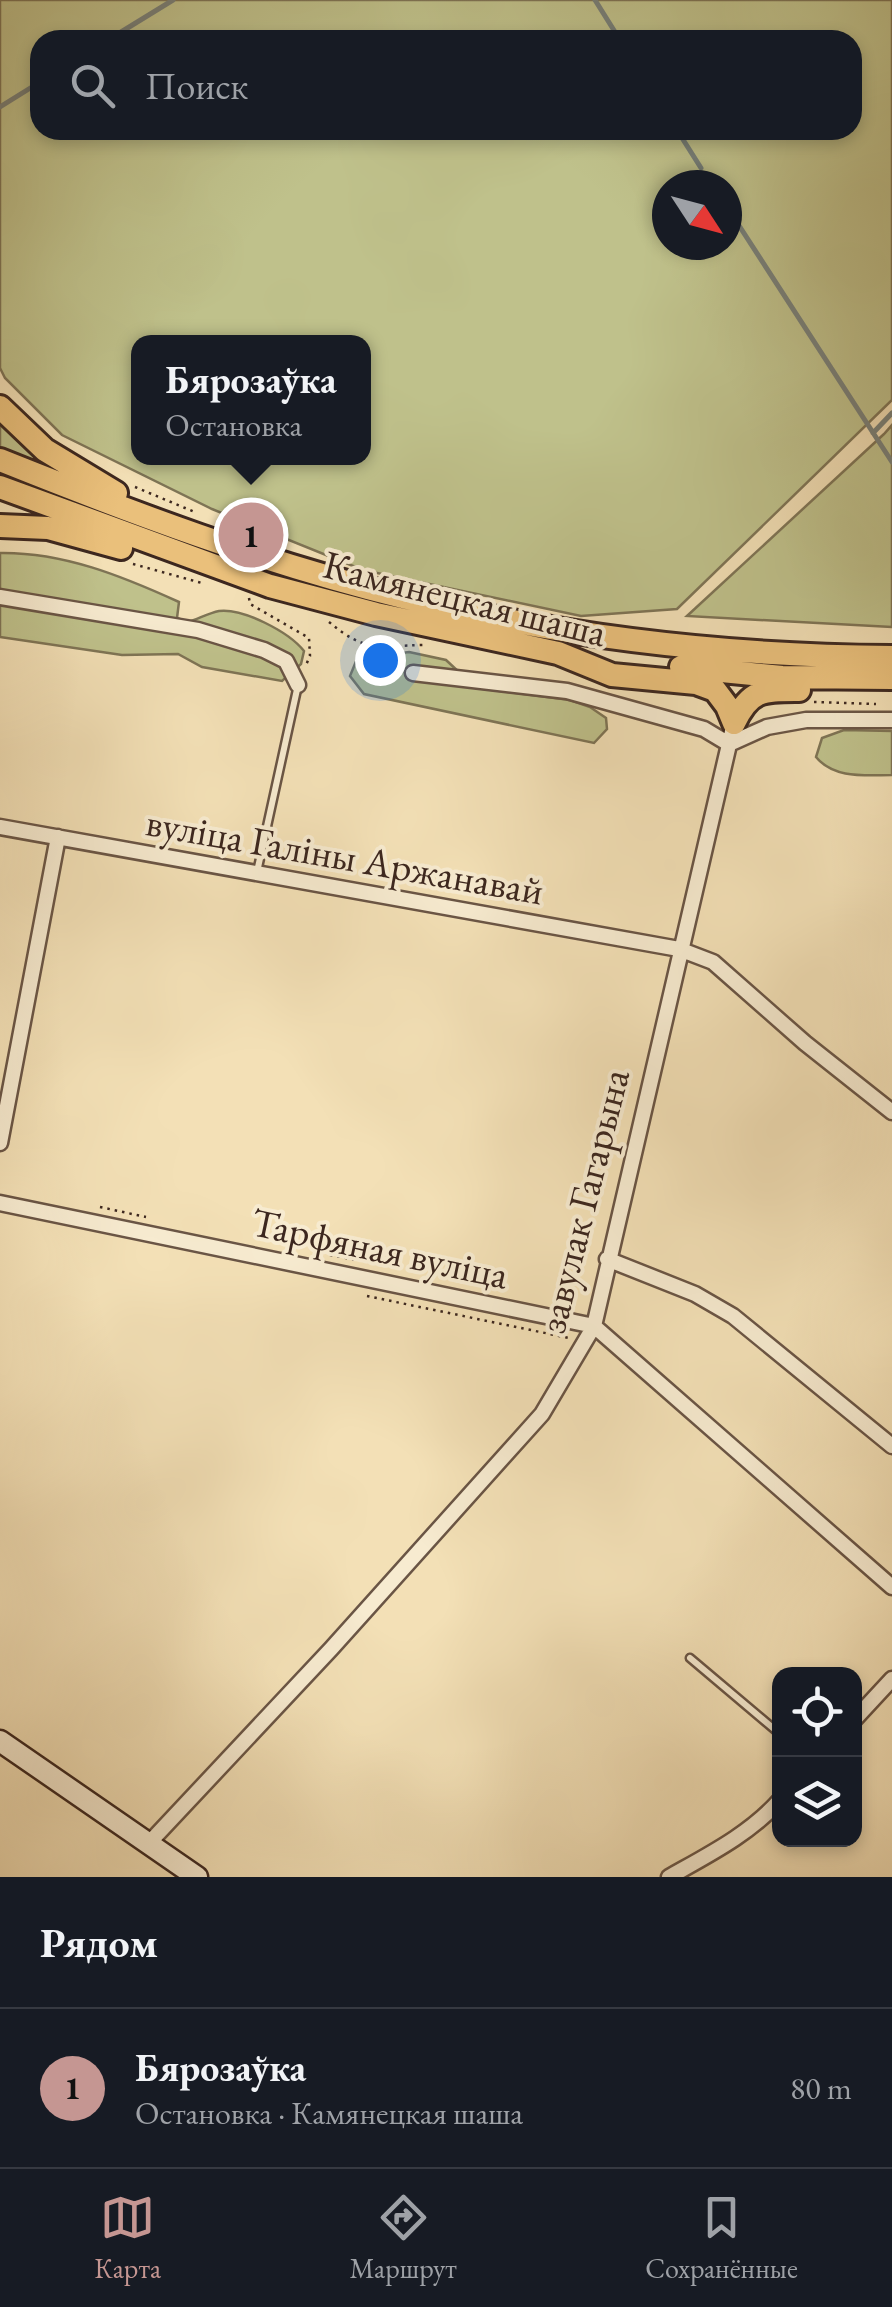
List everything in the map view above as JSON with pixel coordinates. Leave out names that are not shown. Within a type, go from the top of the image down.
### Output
[{"type":"main road","points":[[0,408],[67,466],[114,492],[199,525]]},
{"type":"main road","name":"Камянецкая шаша","points":[[0,460],[405,598],[610,638],[742,651],[892,657]]},
{"type":"main road","name":"Камянецкая шаша","points":[[0,487],[247,586],[558,653],[612,675],[696,683],[715,690],[727,706],[732,734]]},
{"type":"main road","points":[[0,526],[70,532],[247,586]]},
{"type":"main road","points":[[558,653],[722,672],[892,678]]},
{"type":"main road","points":[[732,734],[744,702],[755,693],[892,692]]},
{"type":"street","points":[[0,597],[215,635],[286,661],[298,685]]},
{"type":"street","points":[[413,673],[566,691],[732,734],[806,720],[892,720]]},
{"type":"street","name":"завулак Гагарына","points":[[150,1842],[344,1636],[542,1414],[594,1326],[678,949],[732,734]]},
{"type":"street","name":"вуліца Галіны Аржанавай","points":[[0,826],[678,949],[713,962],[804,1043],[892,1112]]},
{"type":"street","points":[[0,1144],[58,837]]},
{"type":"street","name":"Тарфяная вуліца","points":[[0,1203],[594,1326],[892,1587]]},
{"type":"street","points":[[607,1260],[695,1294],[733,1316],[892,1446]]},
{"type":"street","points":[[862,1711],[892,1679]]},
{"type":"street","points":[[0,1741],[197,1877]]},
{"type":"street","points":[[669,1877],[721,1847],[772,1809]]},
{"type":"lane","points":[[256,873],[298,685]]},
{"type":"lane","points":[[690,1658],[772,1727]]},
{"type":"path","points":[[128,484],[199,525]]},
{"type":"path","points":[[247,586],[250,604],[308,638],[310,656]]},
{"type":"path","points":[[387,637],[395,646]]},
{"type":"green space","points":[[0,0],[892,0],[892,400],[677,609],[581,616],[363,570],[212,509],[62,435],[5,378],[0,368]]},
{"type":"green space","points":[[0,421],[56,474],[0,450]]},
{"type":"green space","points":[[892,425],[892,627],[687,616],[884,434]]},
{"type":"green space","points":[[0,553],[69,561],[114,575],[179,602],[177,618],[188,622],[219,611],[252,617],[297,644],[304,651],[301,664],[282,681],[202,667],[178,654],[122,655],[0,637]]},
{"type":"green space","points":[[409,652],[446,660],[476,688],[570,700],[590,707],[606,718],[607,729],[594,743],[364,694],[350,676],[357,659]]},
{"type":"green space","points":[[844,730],[892,731],[892,775],[851,774],[823,764],[816,757],[822,738]]},
{"type":"waterway","points":[[124,30],[173,0]]},
{"type":"waterway","points":[[595,0],[614,30]]},
{"type":"waterway","points":[[0,107],[30,88]]},
{"type":"waterway","points":[[683,140],[701,168]]},
{"type":"waterway","points":[[742,230],[892,462]]},
{"type":"waterway","points":[[873,433],[892,413]]},
{"type":"place","name":"Бярозаўка","points":[[251,535]]}]
